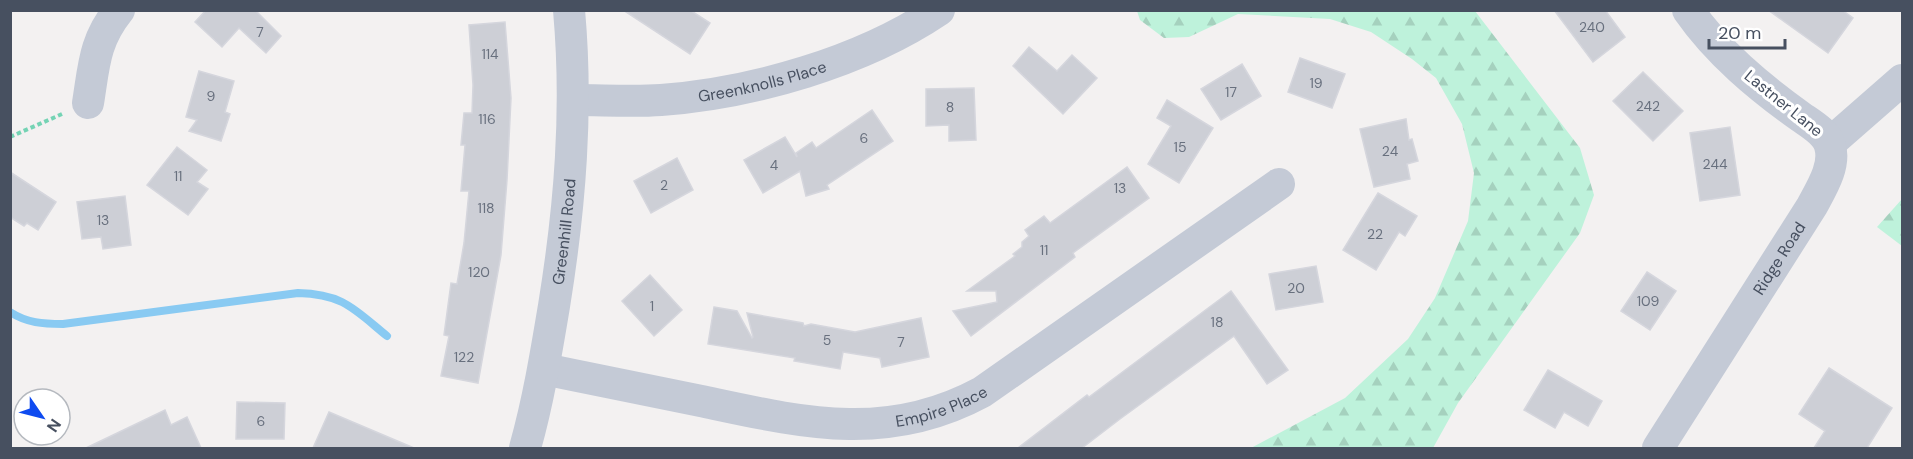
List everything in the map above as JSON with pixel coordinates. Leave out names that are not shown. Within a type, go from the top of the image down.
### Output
[{"type":"street","points":[[88,103],[96,49],[106,26],[119,10]]},
{"type":"street","name":"Greenhill Road","points":[[525,448],[544,369],[564,244],[571,170],[574,100],[569,10]]},
{"type":"street","name":"Greenknolls Place","points":[[574,100],[660,100],[723,93],[771,82],[856,53],[939,10]]},
{"type":"street","name":"Lastner Lane","points":[[1688,10],[1732,62],[1822,133],[1830,143]]},
{"type":"street","points":[[1830,143],[1902,80]]},
{"type":"street","name":"Ridge Road","points":[[1658,448],[1812,206],[1830,166],[1830,143]]},
{"type":"street","name":"Empire Place","points":[[544,369],[806,422],[870,425],[927,414],[951,407],[981,392],[1279,184]]},
{"type":"path","points":[[10,137],[88,103]]},
{"type":"green space","points":[[1137,11],[1475,11],[1580,148],[1594,195],[1580,233],[1458,403],[1433,448],[1251,448],[1345,398],[1408,339],[1435,298],[1468,221],[1474,173],[1462,124],[1436,78],[1371,32],[1330,19],[1238,14],[1189,37],[1164,38],[1140,20]]},
{"type":"green space","points":[[1902,199],[1902,246],[1877,227]]},
{"type":"building","points":[[206,10],[255,10],[281,36],[266,53],[239,28],[222,47],[195,22]]},
{"type":"building","points":[[623,10],[690,10],[710,23],[690,54]]},
{"type":"building","points":[[1554,10],[1605,10],[1625,37],[1593,62]]},
{"type":"building","points":[[1768,10],[1842,10],[1853,18],[1828,53]]},
{"type":"building","points":[[505,22],[511,98],[507,180],[501,255],[478,383],[441,376],[449,336],[444,335],[451,283],[457,284],[469,191],[461,191],[465,145],[461,145],[464,113],[472,113],[473,85],[469,25]]},
{"type":"building","points":[[1029,47],[1057,71],[1072,55],[1097,78],[1063,114],[1013,66]]},
{"type":"building","points":[[1300,58],[1345,74],[1332,108],[1288,92]]},
{"type":"building","points":[[1242,64],[1261,96],[1221,120],[1201,89]]},
{"type":"building","points":[[199,71],[234,81],[225,112],[230,114],[221,141],[189,131],[197,120],[186,117]]},
{"type":"building","points":[[1643,72],[1683,111],[1653,141],[1613,101]]},
{"type":"building","points":[[974,88],[976,140],[949,141],[949,125],[926,126],[926,89]]},
{"type":"building","points":[[1167,100],[1213,128],[1179,183],[1148,164],[1171,126],[1157,118]]},
{"type":"building","points":[[872,110],[893,141],[827,185],[829,189],[806,196],[800,171],[763,193],[744,160],[785,137],[797,157],[796,153],[812,142],[816,148]]},
{"type":"building","points":[[1406,119],[1409,140],[1412,139],[1418,161],[1407,164],[1410,179],[1374,187],[1360,129]]},
{"type":"building","points":[[1730,127],[1740,195],[1700,201],[1690,133]]},
{"type":"building","points":[[177,147],[207,170],[197,182],[208,189],[188,215],[147,185]]},
{"type":"building","points":[[677,158],[693,190],[651,213],[634,181]]},
{"type":"building","points":[[1127,167],[1149,198],[1073,253],[1075,257],[971,336],[953,311],[997,302],[996,291],[967,291],[1015,256],[1013,254],[1022,247],[1022,242],[1029,236],[1025,230],[1044,216],[1050,223]]},
{"type":"building","points":[[10,172],[56,202],[38,230],[27,223],[24,226],[10,217]]},
{"type":"building","points":[[1378,193],[1417,216],[1405,236],[1399,232],[1376,270],[1343,250]]},
{"type":"building","points":[[125,196],[131,245],[103,249],[101,237],[82,239],[77,202]]},
{"type":"building","points":[[1316,266],[1323,302],[1276,310],[1269,274]]},
{"type":"building","points":[[1647,272],[1676,291],[1650,330],[1621,311]]},
{"type":"building","points":[[650,275],[682,310],[654,336],[622,301]]},
{"type":"building","points":[[1231,291],[1288,370],[1267,384],[1234,336],[1082,448],[1018,448],[1087,395],[1089,397]]},
{"type":"building","points":[[714,307],[737,311],[752,338],[747,313],[803,323],[804,326],[811,324],[855,332],[921,318],[929,357],[882,367],[880,358],[843,352],[840,369],[794,361],[795,358],[708,344]]},
{"type":"building","points":[[1829,368],[1892,408],[1867,448],[1814,448],[1825,431],[1799,414]]},
{"type":"building","points":[[1548,370],[1602,401],[1588,426],[1564,412],[1555,428],[1524,410]]},
{"type":"building","points":[[237,402],[285,403],[284,439],[236,439]]},
{"type":"building","points":[[165,410],[171,425],[187,417],[201,448],[86,448]]},
{"type":"building","points":[[329,412],[414,448],[313,448]]},
{"type":"waterway","points":[[10,312],[35,322],[63,324],[298,293],[326,296],[337,300],[356,311],[387,336]]}]
